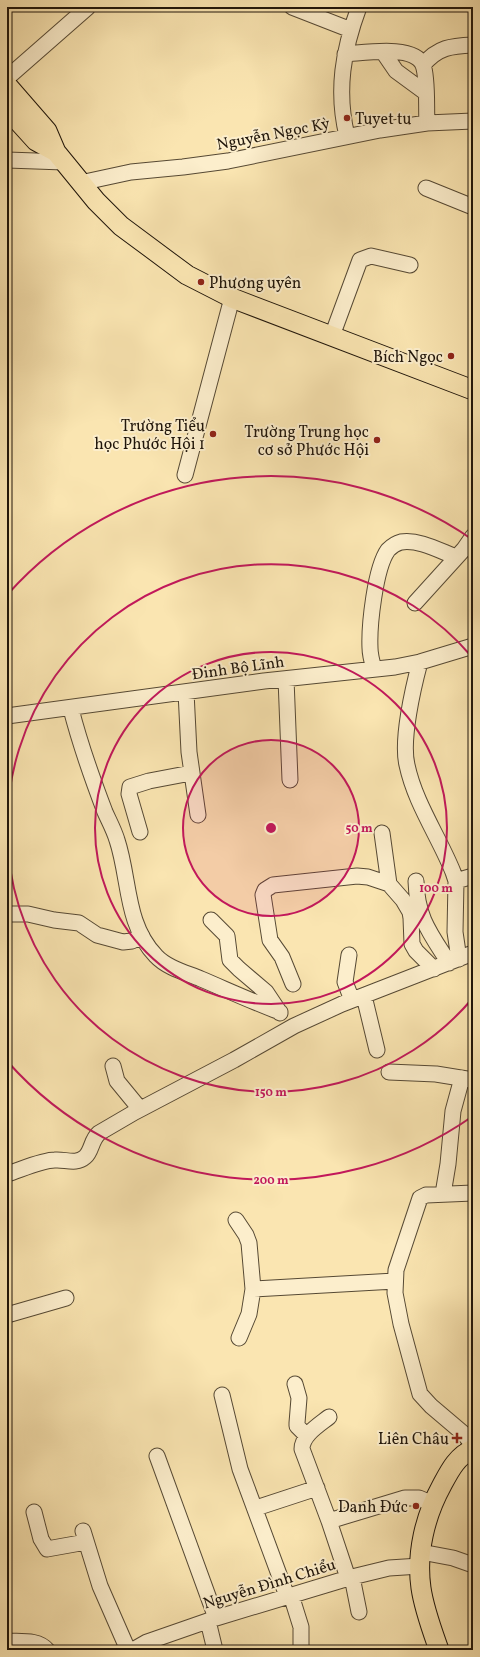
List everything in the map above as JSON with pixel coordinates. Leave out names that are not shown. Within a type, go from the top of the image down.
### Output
[{"type":"main road","points":[[7,85],[48,131],[60,157],[80,183],[112,218],[149,248],[197,281],[232,298],[473,390]]},
{"type":"main road","points":[[7,109],[36,141],[60,157]]},
{"type":"main road","points":[[439,1650],[424,1603],[421,1588],[421,1559],[426,1522],[433,1504],[455,1462],[467,1451],[473,1449]]},
{"type":"street","points":[[7,78],[88,7]]},
{"type":"street","points":[[292,7],[351,30]]},
{"type":"street","points":[[347,136],[342,117],[341,95],[345,54],[359,7]]},
{"type":"street","points":[[423,65],[435,52],[450,47],[473,45]]},
{"type":"street","points":[[345,54],[383,52],[410,54],[417,58],[423,65],[427,123]]},
{"type":"street","points":[[383,52],[396,71],[426,94]]},
{"type":"street","name":"Nguyễn Ngọc Kỳ","points":[[80,183],[131,172],[228,161],[347,136],[427,123],[473,121]]},
{"type":"street","points":[[7,160],[60,157]]},
{"type":"street","points":[[426,188],[473,207]]},
{"type":"street","points":[[332,336],[360,260],[371,256],[410,265]]},
{"type":"street","points":[[185,475],[232,298]]},
{"type":"street","points":[[415,603],[464,553],[473,536]]},
{"type":"street","points":[[374,669],[370,648],[371,619],[382,565],[389,549],[401,542],[410,542],[464,553]]},
{"type":"street","name":"Đinh Bộ Lĩnh","points":[[7,716],[71,709],[286,679],[374,669],[420,662],[473,646]]},
{"type":"street","points":[[420,662],[412,698],[407,732],[407,764],[417,794],[447,856],[456,881],[455,932],[461,958]]},
{"type":"street","points":[[286,679],[290,780]]},
{"type":"street","points":[[186,692],[191,773],[198,815]]},
{"type":"street","points":[[71,709],[84,754],[117,839],[123,860],[132,912],[142,936],[156,956],[163,962],[246,1000],[280,1012]]},
{"type":"street","points":[[140,832],[129,794],[130,787],[149,781],[191,773]]},
{"type":"street","points":[[382,833],[389,884],[403,900],[410,912],[413,948],[434,969]]},
{"type":"street","points":[[293,984],[282,957],[270,940],[263,895],[265,890],[273,885],[357,876],[368,877],[389,884]]},
{"type":"street","points":[[456,881],[473,876]]},
{"type":"street","points":[[416,881],[417,897],[424,923],[461,958]]},
{"type":"street","points":[[11,914],[28,914],[54,920],[79,923],[97,935],[123,942],[132,941],[142,936]]},
{"type":"street","points":[[211,920],[227,936],[230,960],[238,969],[266,992],[280,1012],[294,1026]]},
{"type":"street","points":[[350,955],[345,982],[358,998],[377,1050]]},
{"type":"street","points":[[7,1174],[49,1160],[72,1162],[84,1158],[89,1153],[98,1133],[294,1026],[358,998],[461,958]]},
{"type":"street","points":[[113,1066],[117,1081],[140,1109]]},
{"type":"street","points":[[389,1072],[436,1074],[467,1079],[454,1111],[443,1194]]},
{"type":"street","points":[[473,1193],[426,1195],[418,1200],[399,1258],[394,1281],[401,1324],[420,1394],[431,1406],[461,1430],[473,1446]]},
{"type":"street","points":[[236,1220],[249,1244],[253,1289],[249,1314],[238,1338]]},
{"type":"street","points":[[253,1289],[394,1281]]},
{"type":"street","points":[[7,1315],[66,1298]]},
{"type":"street","points":[[295,1384],[299,1398],[296,1423],[307,1436]]},
{"type":"street","points":[[222,1395],[237,1457],[301,1627],[301,1650]]},
{"type":"street","points":[[329,1417],[307,1436],[303,1441],[302,1449],[350,1577],[359,1612]]},
{"type":"street","points":[[157,1456],[212,1619],[215,1650]]},
{"type":"street","points":[[256,1508],[317,1488]]},
{"type":"street","points":[[329,1520],[405,1498],[419,1498],[433,1504]]},
{"type":"street","points":[[34,1512],[41,1539],[47,1549],[85,1536],[100,1586],[128,1650]]},
{"type":"street","name":"Nguyễn Đình Chiểu","points":[[133,1650],[147,1642],[212,1619],[350,1577],[421,1559],[452,1558],[473,1565]]},
{"type":"street","points":[[7,1641],[35,1642],[47,1650]]},
{"type":"place","name":"Tuyet tu","points":[[347,118]]},
{"type":"place","name":"Phương uyên","points":[[201,282]]},
{"type":"place","name":"Bích Ngọc","points":[[451,356]]},
{"type":"place","name":"Trường Tiểu học Phước Hội 1","points":[[213,434]]},
{"type":"place","name":"Trường Trung học cơ sở Phước Hội","points":[[377,440]]},
{"type":"place","name":"Liên Châu","points":[[457,1438]]},
{"type":"place","name":"Danh Đức","points":[[416,1506]]}]
